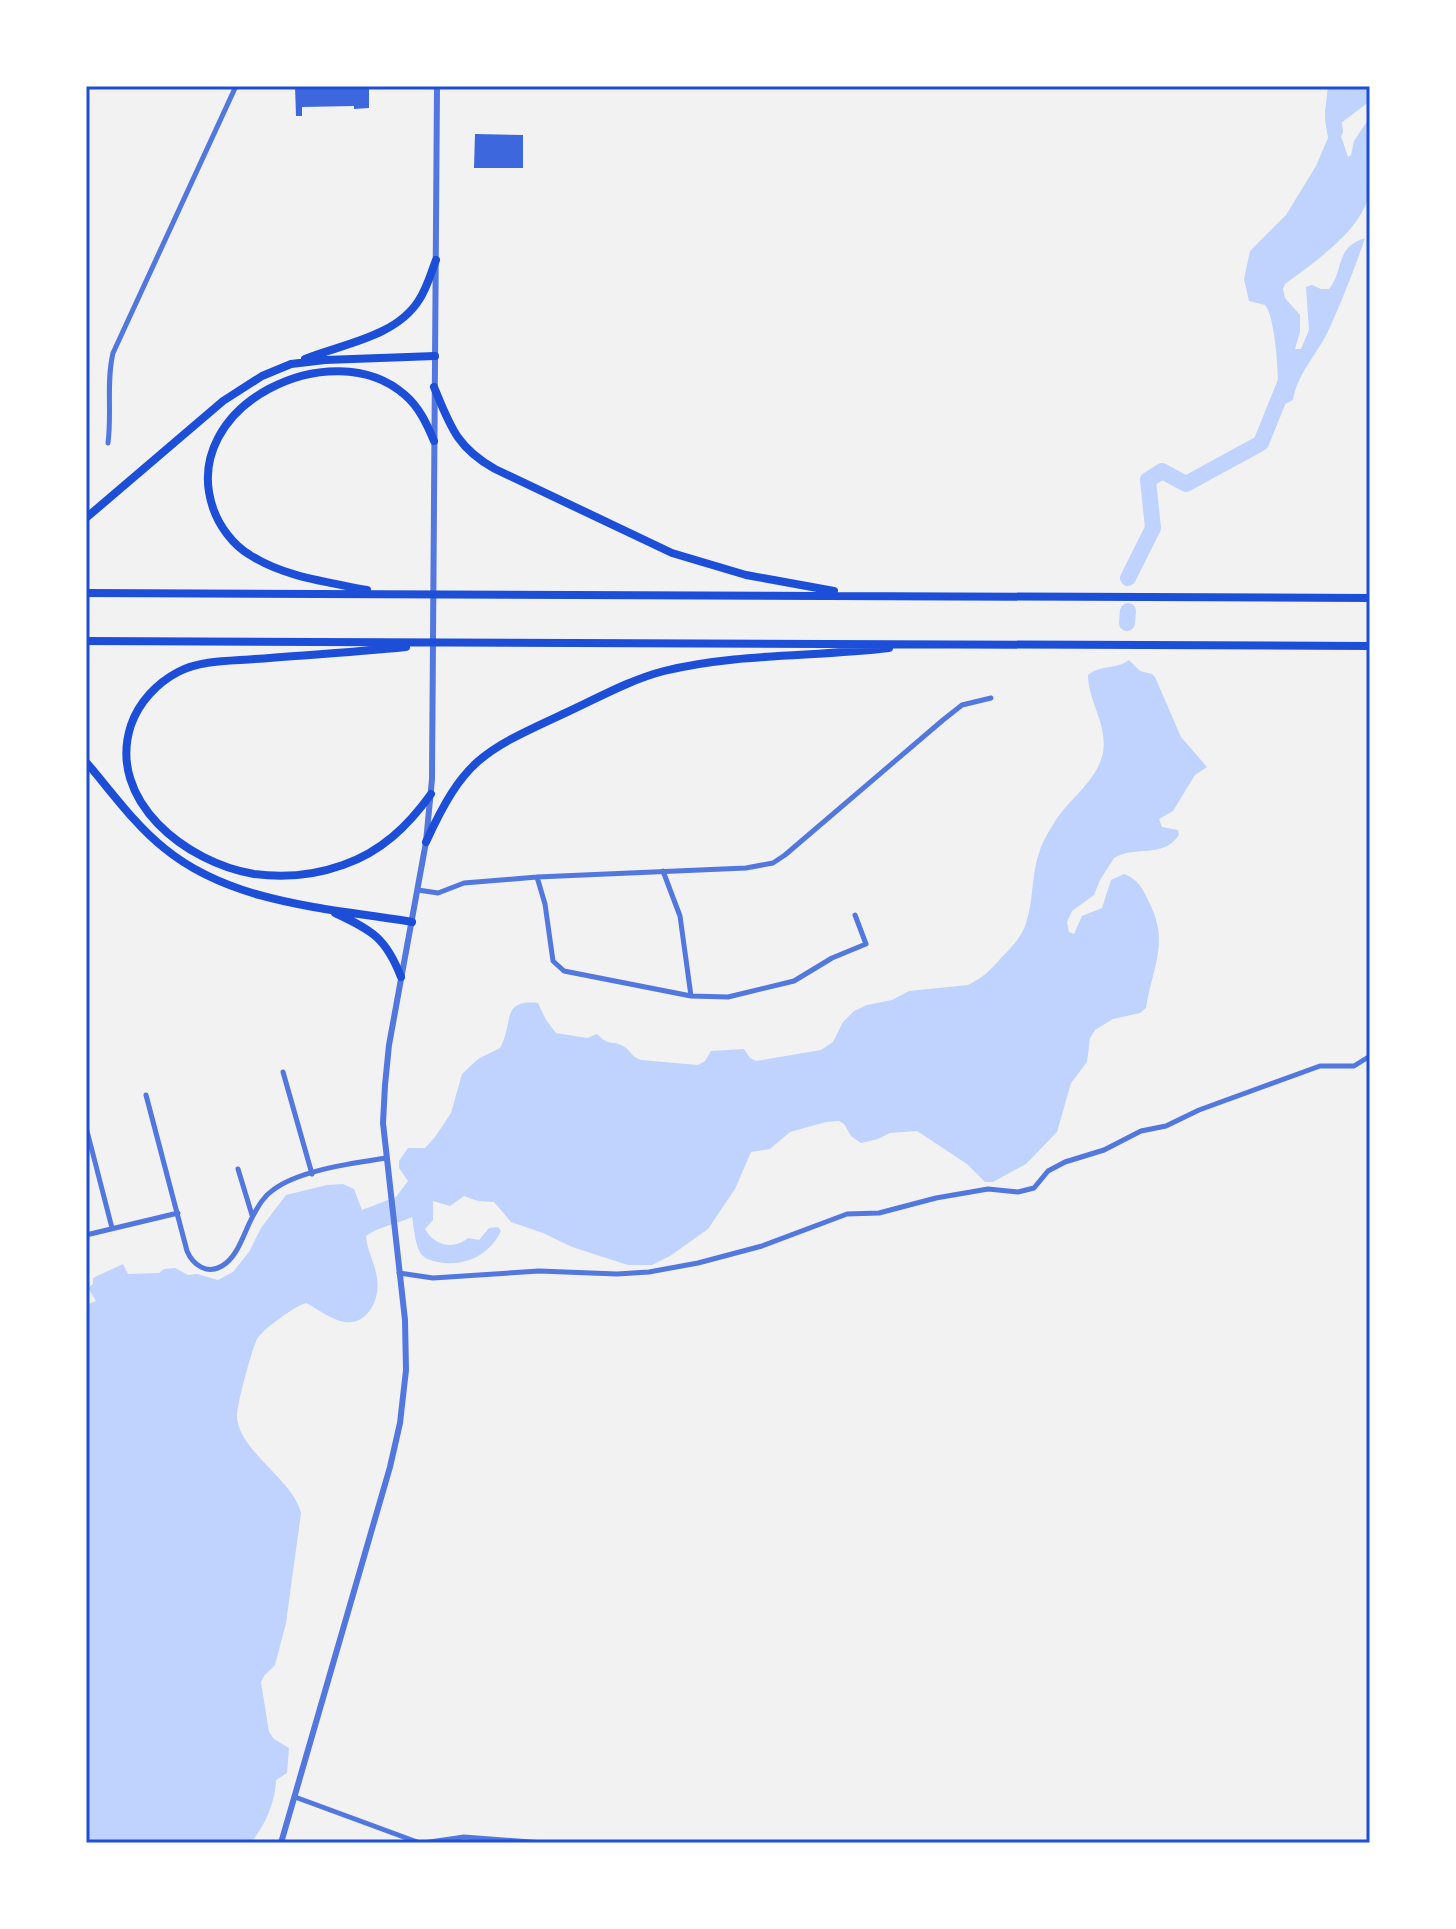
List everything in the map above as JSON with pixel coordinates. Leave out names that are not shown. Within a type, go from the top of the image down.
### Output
[{"type":"highway","points":[[86,518],[223,401],[262,376],[400,321],[418,302],[436,260]]},
{"type":"highway","points":[[291,364],[435,356]]},
{"type":"highway","points":[[383,594],[288,572],[256,559],[240,548],[221,526],[211,502],[208,473],[214,445],[235,413],[264,391],[296,378],[335,372],[371,377],[397,389],[416,407],[434,441]]},
{"type":"highway","points":[[434,387],[454,433],[474,456],[585,513],[654,546],[718,568],[859,595]]},
{"type":"highway","points":[[86,593],[1370,598]]},
{"type":"highway","points":[[86,641],[1370,646]]},
{"type":"highway","points":[[431,794],[398,834],[354,861],[302,875],[253,874],[203,857],[179,842],[157,822],[141,804],[132,787],[127,769],[127,742],[133,720],[151,692],[169,677],[188,668],[211,663],[364,652],[447,642]]},
{"type":"highway","points":[[426,842],[452,790],[489,751],[640,679],[713,663],[928,643]]},
{"type":"highway","points":[[86,762],[144,830],[189,867],[232,888],[324,908],[412,922]]},
{"type":"highway","points":[[324,908],[367,928],[380,938],[392,954],[401,977]]},
{"type":"street","points":[[108,443],[112,418],[109,368],[113,353],[236,86]]},
{"type":"street","points":[[281,1843],[362,1566],[400,1423],[406,1370],[405,1320],[383,1123],[385,1085],[426,842],[431,794],[437,86]]},
{"type":"street","points":[[418,890],[438,893],[464,883],[746,868],[773,863],[962,705],[991,698]]},
{"type":"street","points":[[663,871],[680,916],[691,996]]},
{"type":"street","points":[[537,877],[545,904],[553,961],[564,971],[691,996],[728,997],[794,981],[832,958],[866,944],[855,915]]},
{"type":"street","points":[[399,1273],[433,1278],[539,1271],[649,1272],[762,1246],[847,1214],[879,1213],[988,1189],[1018,1192],[1034,1188],[1048,1171],[1065,1162],[1104,1150],[1141,1131],[1166,1126],[1199,1110],[1320,1066],[1354,1066],[1370,1056]]},
{"type":"street","points":[[283,1072],[312,1174]]},
{"type":"street","points":[[146,1095],[189,1256],[199,1267],[212,1270],[226,1263],[236,1251],[252,1216],[275,1188],[312,1174],[386,1158]]},
{"type":"street","points":[[87,1131],[112,1228]]},
{"type":"street","points":[[238,1169],[252,1216]]},
{"type":"street","points":[[86,1235],[178,1213]]},
{"type":"street","points":[[295,1797],[421,1843],[464,1837],[544,1843]]},
{"type":"water","points":[[1328,86],[1370,86],[1336,121],[1348,157],[1354,141],[1370,117],[1372,165],[1369,193],[1365,207],[1347,233],[1285,284],[1285,298],[1300,315],[1300,332],[1295,349],[1301,349],[1309,330],[1306,287],[1312,285],[1329,289],[1344,253],[1355,242],[1365,238],[1330,327],[1299,380],[1293,400],[1285,404],[1278,400],[1276,350],[1269,312],[1265,305],[1249,301],[1244,279],[1250,251],[1286,215],[1316,166],[1328,138],[1325,112]]},
{"type":"water","points":[[1129,660],[1140,671],[1155,677],[1181,737],[1207,767],[1195,775],[1173,811],[1159,819],[1162,827],[1178,830],[1179,835],[1173,842],[1165,847],[1114,858],[1094,895],[1072,911],[1067,922],[1069,932],[1074,934],[1082,916],[1102,908],[1111,880],[1124,874],[1145,893],[1155,916],[1159,943],[1146,1008],[1140,1013],[1113,1019],[1095,1030],[1090,1038],[1087,1062],[1071,1083],[1057,1132],[1026,1164],[993,1182],[985,1182],[967,1164],[917,1131],[890,1133],[861,1143],[839,1121],[790,1132],[770,1149],[751,1152],[735,1189],[708,1229],[652,1265],[628,1265],[572,1247],[511,1222],[494,1202],[464,1196],[450,1206],[433,1201],[433,1220],[425,1229],[434,1239],[451,1245],[468,1238],[479,1240],[489,1228],[498,1227],[501,1231],[496,1240],[475,1258],[448,1263],[424,1257],[417,1246],[412,1217],[366,1236],[378,1286],[370,1311],[357,1321],[340,1321],[306,1303],[280,1318],[257,1339],[237,1411],[242,1434],[248,1444],[291,1493],[301,1513],[286,1623],[275,1665],[261,1682],[269,1732],[289,1748],[287,1773],[276,1780],[274,1796],[264,1822],[250,1843],[86,1843],[86,1305],[96,1301],[88,1288],[93,1284],[93,1278],[123,1264],[128,1274],[159,1273],[175,1268],[188,1275],[197,1274],[218,1280],[233,1272],[249,1252],[261,1228],[286,1195],[343,1184],[354,1189],[362,1210],[396,1197],[408,1181],[399,1168],[399,1161],[408,1148],[425,1148],[435,1137],[451,1113],[462,1074],[478,1059],[500,1048],[510,1015],[518,1005],[538,1003],[556,1033],[587,1038],[597,1034],[605,1041],[622,1045],[641,1060],[698,1065],[705,1061],[711,1051],[744,1049],[756,1061],[821,1050],[833,1042],[843,1022],[854,1011],[867,1005],[892,1000],[909,991],[973,983],[994,966],[1022,933],[1029,914],[1035,868],[1043,843],[1060,814],[1100,764],[1103,733],[1088,675]]},
{"type":"building","points":[[295,86],[369,86],[369,108],[302,107],[302,116],[296,116]]},
{"type":"building","points":[[475,134],[523,135],[523,168],[474,168]]},
{"type":"waterway","points":[[1335,131],[1333,119],[1370,91]]},
{"type":"waterway","points":[[1128,578],[1153,528],[1148,480],[1162,471],[1186,484],[1261,443],[1286,381]]},
{"type":"waterway","points":[[1127,623],[1128,611]]}]
